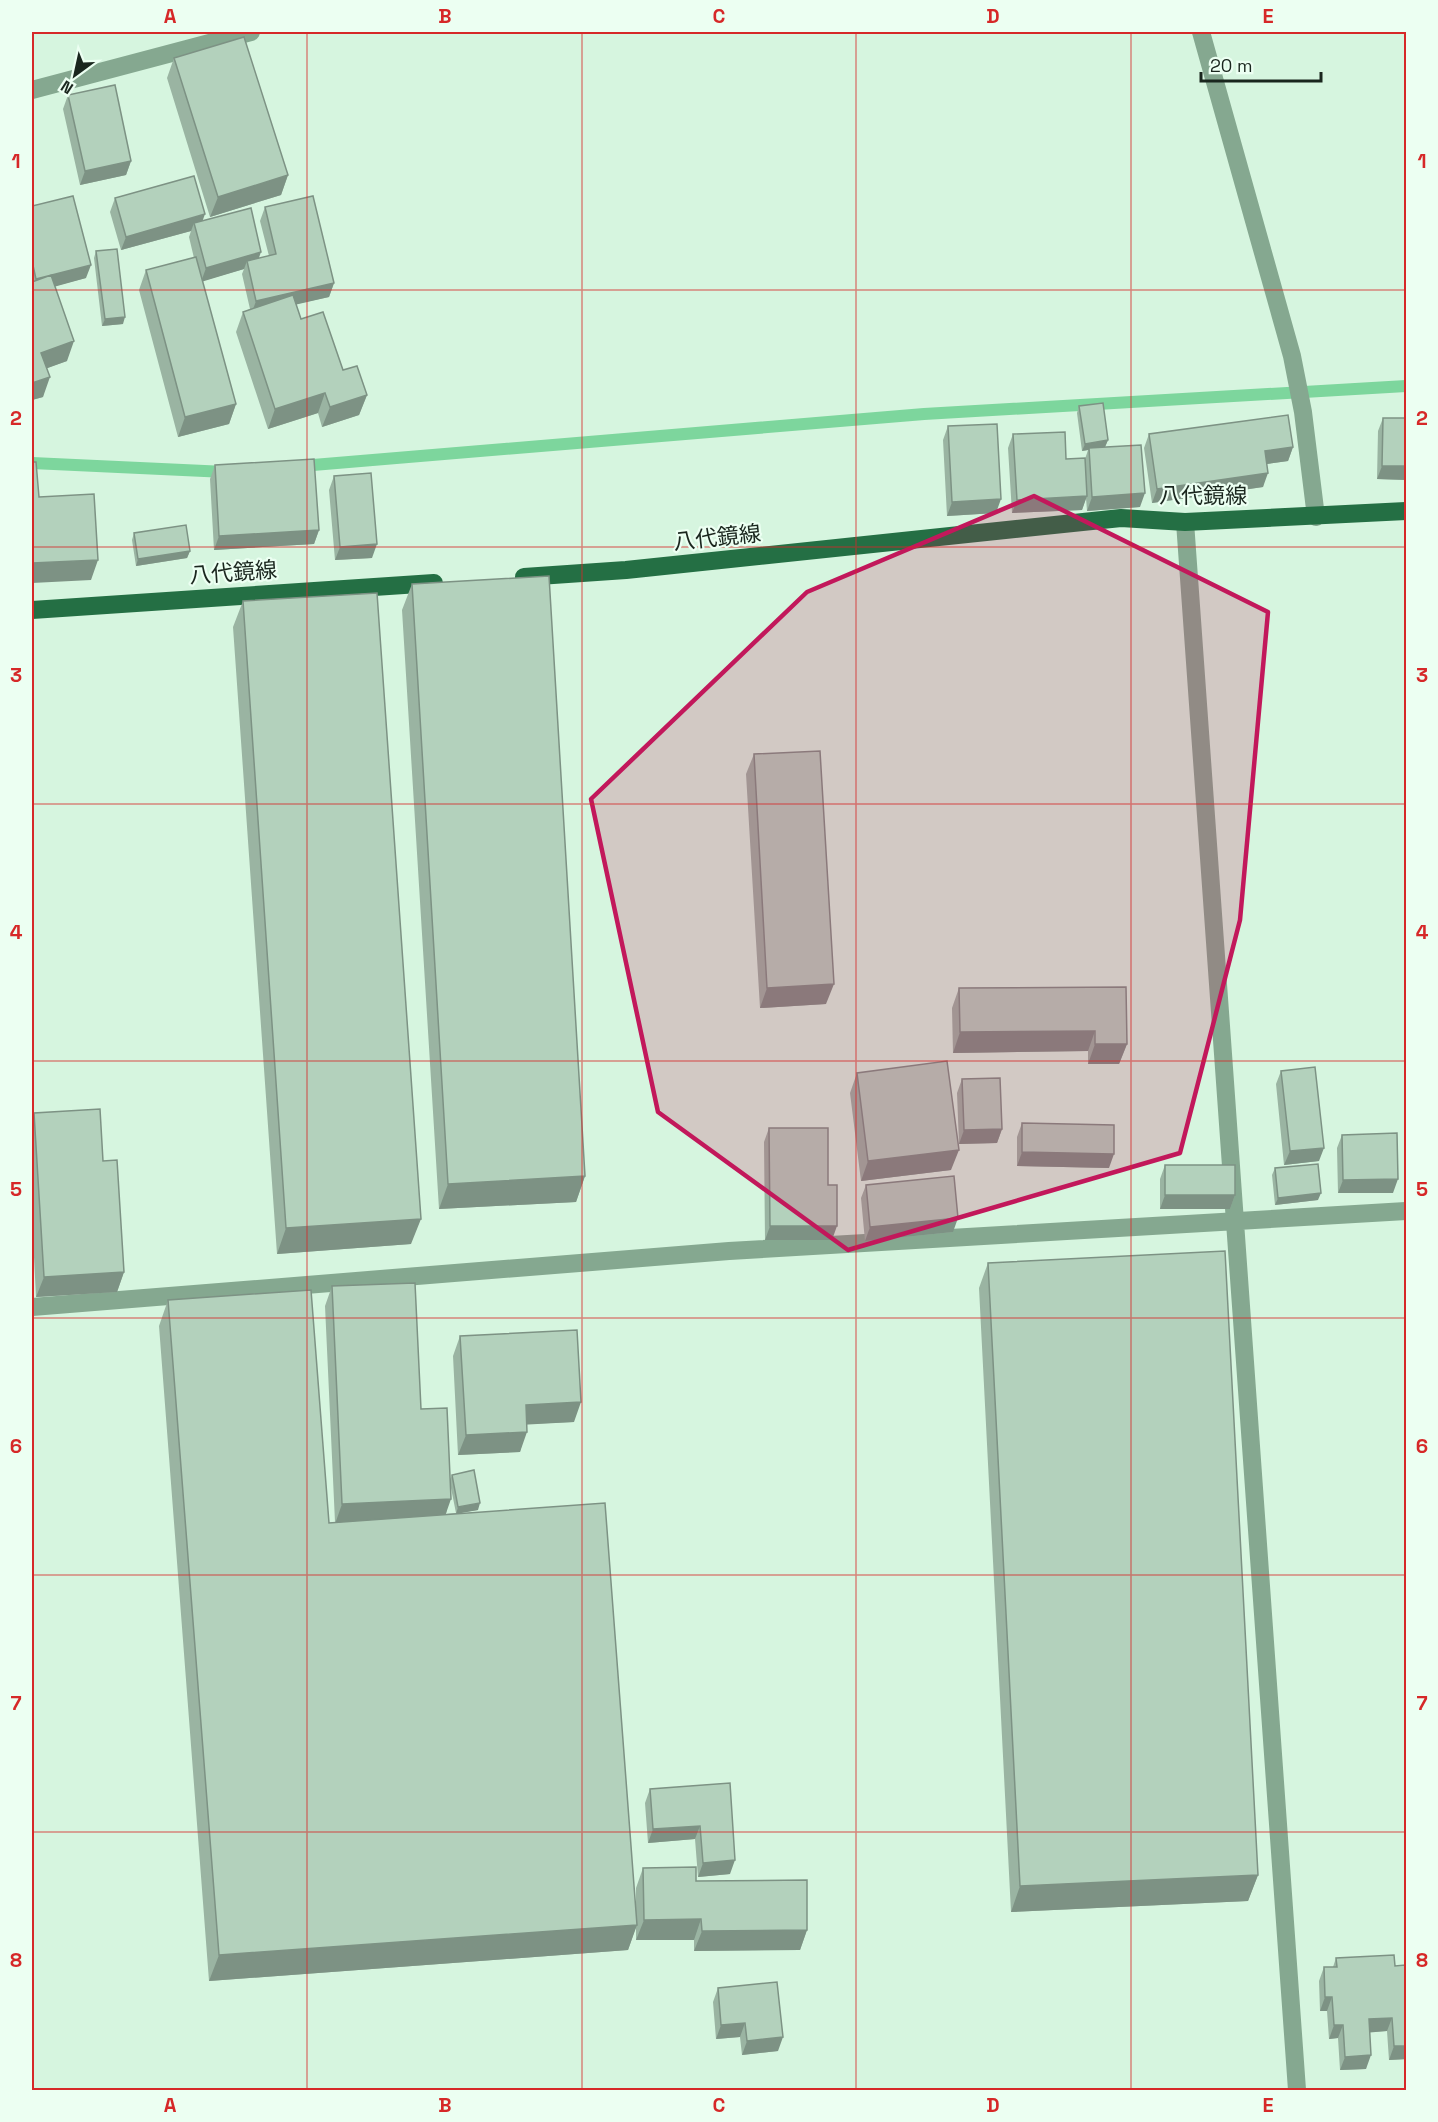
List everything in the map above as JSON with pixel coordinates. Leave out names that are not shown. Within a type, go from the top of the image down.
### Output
[{"type":"main road","name":"八代鏡線","points":[[507,578],[626,570],[1121,518],[1185,522],[1407,511]]},
{"type":"main road","name":"八代鏡線","points":[[32,610],[448,582]]},
{"type":"street","points":[[32,90],[251,32]]},
{"type":"street","points":[[1201,32],[1292,356],[1303,412],[1316,517]]},
{"type":"street","points":[[1185,522],[1233,1222],[1297,2091]]},
{"type":"street","points":[[32,1307],[729,1251],[1407,1211]]},
{"type":"highlighted area","points":[[1034,496],[1268,612],[1240,920],[1180,1153],[848,1250],[658,1112],[591,799],[807,592]]},
{"type":"building","points":[[244,37],[288,175],[218,197],[174,58]]},
{"type":"building","points":[[115,85],[131,161],[85,171],[68,95]]},
{"type":"building","points":[[194,176],[205,214],[126,237],[115,198]]},
{"type":"building","points":[[73,196],[91,265],[36,279],[32,261],[32,206]]},
{"type":"building","points":[[313,196],[334,283],[256,301],[247,261],[276,254],[265,207]]},
{"type":"building","points":[[251,208],[261,252],[206,268],[194,223]]},
{"type":"building","points":[[117,249],[125,317],[105,319],[96,251]]},
{"type":"building","points":[[196,257],[236,404],[185,417],[146,270]]},
{"type":"building","points":[[51,275],[74,341],[41,353],[50,377],[32,383],[32,282]]},
{"type":"building","points":[[293,295],[301,319],[323,312],[343,370],[357,366],[367,395],[330,407],[325,393],[275,409],[243,312]]},
{"type":"building","points":[[1103,403],[1108,440],[1085,444],[1079,406]]},
{"type":"building","points":[[1288,415],[1293,447],[1265,451],[1268,473],[1157,489],[1149,434]]},
{"type":"building","points":[[1383,418],[1407,418],[1407,466],[1382,466]]},
{"type":"building","points":[[997,424],[1001,499],[952,502],[948,426]]},
{"type":"building","points":[[1065,432],[1066,459],[1085,458],[1087,496],[1017,500],[1013,434]]},
{"type":"building","points":[[1141,445],[1145,493],[1092,497],[1089,448]]},
{"type":"building","points":[[314,459],[319,530],[219,536],[215,465]]},
{"type":"building","points":[[32,462],[36,462],[39,497],[94,494],[98,560],[32,563]]},
{"type":"building","points":[[371,473],[377,544],[340,547],[334,476]]},
{"type":"building","points":[[186,525],[190,551],[138,559],[134,533]]},
{"type":"building","points":[[549,576],[585,1176],[448,1184],[412,584]]},
{"type":"building","points":[[377,593],[421,1219],[286,1228],[243,601]]},
{"type":"building","points":[[820,751],[834,984],[767,988],[754,754]]},
{"type":"building","points":[[1126,987],[1127,1044],[1095,1044],[1095,1031],[960,1032],[959,988]]},
{"type":"building","points":[[947,1061],[959,1150],[868,1161],[857,1073]]},
{"type":"building","points":[[1315,1067],[1324,1148],[1290,1151],[1281,1071]]},
{"type":"building","points":[[1000,1078],[1002,1129],[964,1130],[962,1079]]},
{"type":"building","points":[[100,1109],[103,1161],[117,1160],[124,1272],[44,1277],[34,1113]]},
{"type":"building","points":[[1022,1123],[1114,1125],[1114,1154],[1022,1152]]},
{"type":"building","points":[[769,1128],[828,1128],[828,1185],[837,1185],[837,1226],[770,1226]]},
{"type":"building","points":[[1397,1133],[1398,1179],[1343,1180],[1342,1135]]},
{"type":"building","points":[[1318,1164],[1321,1193],[1278,1198],[1275,1168]]},
{"type":"building","points":[[1165,1165],[1235,1165],[1235,1195],[1165,1195]]},
{"type":"building","points":[[954,1176],[958,1218],[870,1227],[866,1185]]},
{"type":"building","points":[[1225,1251],[1258,1875],[1020,1886],[988,1263]]},
{"type":"building","points":[[415,1283],[421,1409],[447,1408],[451,1499],[342,1504],[332,1286]]},
{"type":"building","points":[[311,1290],[329,1523],[605,1503],[637,1925],[219,1955],[168,1300]]},
{"type":"building","points":[[577,1330],[581,1402],[526,1405],[527,1432],[466,1435],[460,1336]]},
{"type":"building","points":[[474,1470],[480,1503],[458,1507],[452,1475]]},
{"type":"building","points":[[730,1783],[735,1860],[703,1863],[700,1826],[653,1829],[650,1789]]},
{"type":"building","points":[[696,1867],[696,1881],[807,1880],[807,1930],[702,1931],[701,1919],[644,1920],[643,1868]]},
{"type":"building","points":[[1394,1955],[1395,1966],[1405,1965],[1407,2046],[1394,2046],[1392,2018],[1369,2019],[1371,2055],[1345,2057],[1343,2025],[1334,2025],[1332,1997],[1325,1997],[1324,1967],[1337,1967],[1336,1958]]},
{"type":"building","points":[[777,1982],[783,2037],[747,2041],[745,2023],[721,2025],[718,1988]]},
{"type":"waterway","points":[[301,466],[924,414],[1406,386]]},
{"type":"waterway","points":[[32,463],[226,472]]}]
